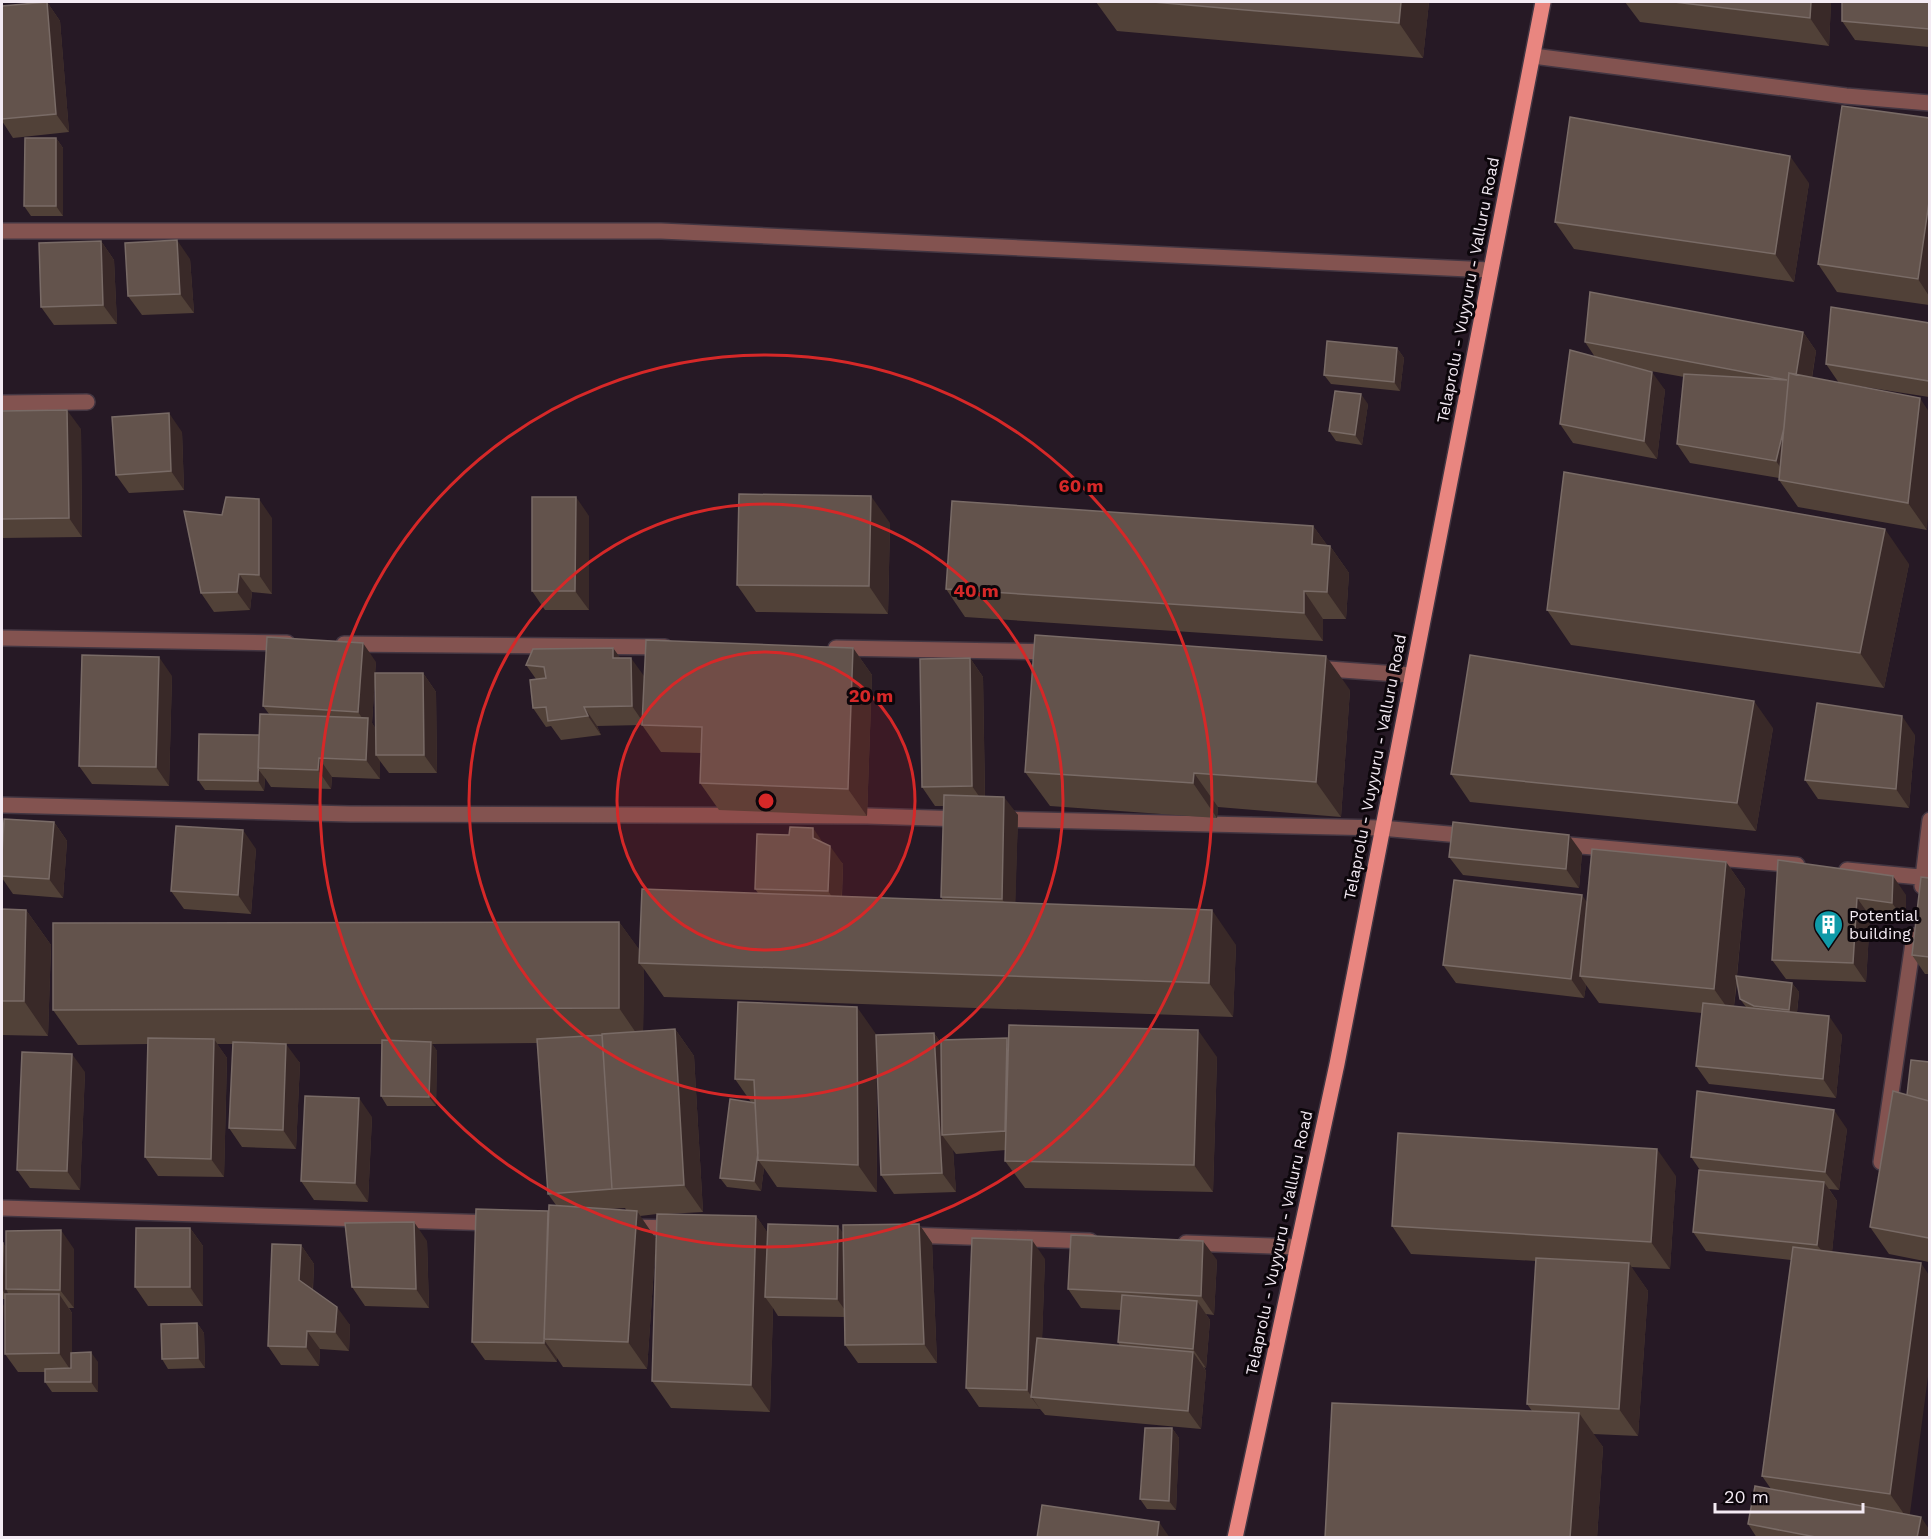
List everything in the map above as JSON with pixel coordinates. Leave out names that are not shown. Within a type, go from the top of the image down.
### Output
[{"type":"main road","name":"Telaprolu - Vuyyuru - Valluru Road","points":[[1235,1538],[1336,1064],[1543,2]]},
{"type":"street","points":[[1533,56],[1834,94],[1929,103]]},
{"type":"street","points":[[2,231],[661,231],[1490,270]]},
{"type":"street","points":[[2,403],[87,402]]},
{"type":"street","points":[[2,638],[301,643]]},
{"type":"street","points":[[325,643],[683,647]]},
{"type":"street","points":[[825,648],[1074,652]]},
{"type":"street","points":[[1295,667],[1411,675]]},
{"type":"street","points":[[2,805],[350,814],[855,816],[1381,828],[1486,837]]},
{"type":"street","points":[[1920,901],[1926,878],[1929,820]]},
{"type":"street","points":[[1545,843],[1811,867]]},
{"type":"street","points":[[1833,869],[1926,878]]},
{"type":"street","points":[[1878,1181],[1916,924]]},
{"type":"street","points":[[2,1208],[505,1223]]},
{"type":"street","points":[[613,1226],[685,1228]]},
{"type":"street","points":[[889,1234],[1105,1241]]},
{"type":"street","points":[[1177,1243],[1297,1247]]},
{"type":"building","points":[[47,2],[56,114],[2,119],[2,6]]},
{"type":"building","points":[[1153,2],[1401,2],[1399,23]]},
{"type":"building","points":[[1674,2],[1811,2],[1810,18]]},
{"type":"building","points":[[1842,2],[1929,2],[1929,29],[1842,21]]},
{"type":"building","points":[[1842,106],[1929,118],[1929,202],[1918,279],[1818,264]]},
{"type":"building","points":[[1570,117],[1790,156],[1775,254],[1555,222]]},
{"type":"building","points":[[25,138],[56,138],[56,206],[24,206]]},
{"type":"building","points":[[177,240],[180,294],[128,296],[125,243]]},
{"type":"building","points":[[101,241],[103,305],[41,307],[39,243]]},
{"type":"building","points":[[1590,292],[1803,332],[1796,375],[1789,373],[1784,428],[1776,461],[1677,444],[1684,374],[1787,380],[1585,342]]},
{"type":"building","points":[[1831,307],[1929,323],[1929,381],[1826,364]]},
{"type":"building","points":[[1327,341],[1397,348],[1394,382],[1324,375]]},
{"type":"building","points":[[1570,350],[1652,372],[1644,441],[1560,424]]},
{"type":"building","points":[[1789,373],[1920,398],[1908,503],[1779,480]]},
{"type":"building","points":[[1335,391],[1361,394],[1355,435],[1329,431]]},
{"type":"building","points":[[67,410],[69,518],[2,519],[2,411]]},
{"type":"building","points":[[169,413],[171,471],[116,475],[112,417]]},
{"type":"building","points":[[1564,472],[1885,529],[1860,653],[1547,610]]},
{"type":"building","points":[[739,494],[871,496],[869,586],[737,585]]},
{"type":"building","points":[[226,497],[259,499],[259,575],[239,574],[237,592],[201,593],[184,511],[222,515]]},
{"type":"building","points":[[532,497],[576,497],[575,591],[532,591]]},
{"type":"building","points":[[952,501],[1313,526],[1312,544],[1330,546],[1327,592],[1304,591],[1304,613],[946,589]]},
{"type":"building","points":[[1035,635],[1326,656],[1316,782],[1194,773],[1193,783],[1025,772]]},
{"type":"building","points":[[267,637],[363,643],[358,712],[263,706]]},
{"type":"building","points":[[646,640],[853,648],[848,789],[700,783],[702,727],[642,725]]},
{"type":"building","points":[[613,648],[613,658],[631,658],[632,706],[584,707],[588,716],[548,721],[546,707],[533,708],[530,680],[546,678],[544,667],[526,665],[533,649]]},
{"type":"building","points":[[82,655],[159,657],[156,767],[79,766]]},
{"type":"building","points":[[1470,655],[1754,701],[1737,803],[1451,774]]},
{"type":"building","points":[[970,658],[972,786],[922,787],[920,659]]},
{"type":"building","points":[[375,673],[423,673],[424,755],[376,755]]},
{"type":"building","points":[[1817,703],[1902,716],[1896,789],[1805,780]]},
{"type":"building","points":[[260,714],[368,718],[366,760],[319,758],[318,770],[258,768]]},
{"type":"building","points":[[199,734],[259,735],[258,781],[198,780]]},
{"type":"building","points":[[944,795],[1004,797],[1002,899],[941,897]]},
{"type":"building","points":[[4,819],[54,822],[49,879],[2,876]]},
{"type":"building","points":[[1453,822],[1569,835],[1566,869],[1449,857]]},
{"type":"building","points":[[176,826],[243,830],[238,895],[171,891]]},
{"type":"building","points":[[790,827],[813,828],[813,838],[830,846],[828,891],[755,889],[757,834],[789,835]]},
{"type":"building","points":[[1592,849],[1726,862],[1714,989],[1580,976]]},
{"type":"building","name":"Potential building","points":[[1778,860],[1893,876],[1892,903],[1857,898],[1853,963],[1772,960]]},
{"type":"building","points":[[1921,877],[1929,878],[1929,957],[1912,955]]},
{"type":"building","points":[[1454,880],[1582,895],[1571,979],[1443,965]]},
{"type":"building","points":[[642,889],[1212,910],[1209,983],[639,963]]},
{"type":"building","points":[[2,909],[26,910],[24,1001],[2,1001]]},
{"type":"building","points":[[619,922],[619,1008],[53,1010],[53,923]]},
{"type":"building","points":[[1736,976],[1792,983],[1789,1010],[1754,1006],[1740,999]]},
{"type":"building","points":[[738,1002],[857,1007],[858,1165],[758,1160],[754,1080],[735,1079]]},
{"type":"building","points":[[1703,1003],[1829,1016],[1823,1079],[1696,1066]]},
{"type":"building","points":[[1009,1025],[1198,1030],[1194,1165],[1005,1161]]},
{"type":"building","points":[[675,1029],[684,1185],[612,1189],[602,1034]]},
{"type":"building","points":[[934,1033],[942,1173],[881,1175],[876,1035]]},
{"type":"building","points":[[602,1035],[612,1189],[548,1194],[537,1039]]},
{"type":"building","points":[[148,1038],[214,1039],[211,1159],[145,1157]]},
{"type":"building","points":[[1007,1038],[1005,1131],[942,1135],[941,1040]]},
{"type":"building","points":[[382,1040],[431,1042],[429,1097],[381,1096]]},
{"type":"building","points":[[233,1042],[286,1044],[283,1130],[229,1128]]},
{"type":"building","points":[[22,1052],[72,1054],[67,1171],[17,1170]]},
{"type":"building","points":[[1911,1060],[1929,1062],[1929,1101],[1907,1095]]},
{"type":"building","points":[[1697,1091],[1834,1110],[1825,1172],[1691,1157]]},
{"type":"building","points":[[1893,1091],[1929,1101],[1929,1238],[1870,1227]]},
{"type":"building","points":[[305,1096],[359,1098],[355,1183],[301,1181]]},
{"type":"building","points":[[730,1099],[755,1103],[758,1153],[754,1181],[720,1178]]},
{"type":"building","points":[[1398,1133],[1657,1149],[1651,1242],[1392,1226]]},
{"type":"building","points":[[1699,1170],[1824,1182],[1817,1245],[1693,1232]]},
{"type":"building","points":[[549,1205],[637,1211],[628,1342],[544,1339]]},
{"type":"building","points":[[476,1209],[548,1211],[544,1343],[472,1342]]},
{"type":"building","points":[[657,1214],[756,1216],[751,1385],[652,1381]]},
{"type":"building","points":[[414,1222],[416,1289],[352,1287],[345,1223]]},
{"type":"building","points":[[768,1224],[838,1226],[837,1299],[765,1297]]},
{"type":"building","points":[[919,1224],[924,1344],[845,1345],[843,1225]]},
{"type":"building","points":[[136,1228],[190,1228],[190,1287],[135,1287]]},
{"type":"building","points":[[61,1230],[60,1290],[6,1289],[6,1231]]},
{"type":"building","points":[[1071,1235],[1203,1241],[1201,1296],[1068,1289]]},
{"type":"building","points":[[972,1238],[1032,1240],[1027,1390],[966,1388]]},
{"type":"building","points":[[2,1243],[3,1243],[2,1289]]},
{"type":"building","points":[[272,1244],[301,1245],[299,1280],[337,1307],[335,1332],[307,1331],[306,1347],[268,1346]]},
{"type":"building","points":[[1793,1247],[1921,1263],[1890,1494],[1762,1476]]},
{"type":"building","points":[[1536,1258],[1629,1263],[1619,1409],[1527,1404]]},
{"type":"building","points":[[5,1294],[59,1294],[59,1353],[5,1354]]},
{"type":"building","points":[[1122,1295],[1197,1301],[1193,1349],[1118,1342]]},
{"type":"building","points":[[197,1323],[198,1358],[162,1359],[161,1324]]},
{"type":"building","points":[[1037,1338],[1193,1352],[1188,1411],[1031,1397]]},
{"type":"building","points":[[91,1352],[91,1382],[45,1382],[45,1369],[71,1368],[71,1353]]},
{"type":"building","points":[[1332,1403],[1579,1413],[1570,1538],[1325,1538]]},
{"type":"building","points":[[1145,1428],[1172,1428],[1169,1501],[1140,1499]]},
{"type":"building","points":[[1755,1486],[1921,1517],[1917,1538],[1821,1538],[1748,1524]]},
{"type":"building","points":[[1042,1505],[1159,1522],[1157,1538],[1037,1538]]},
{"type":"place","name":"Potential building","points":[[1828,950]]}]
